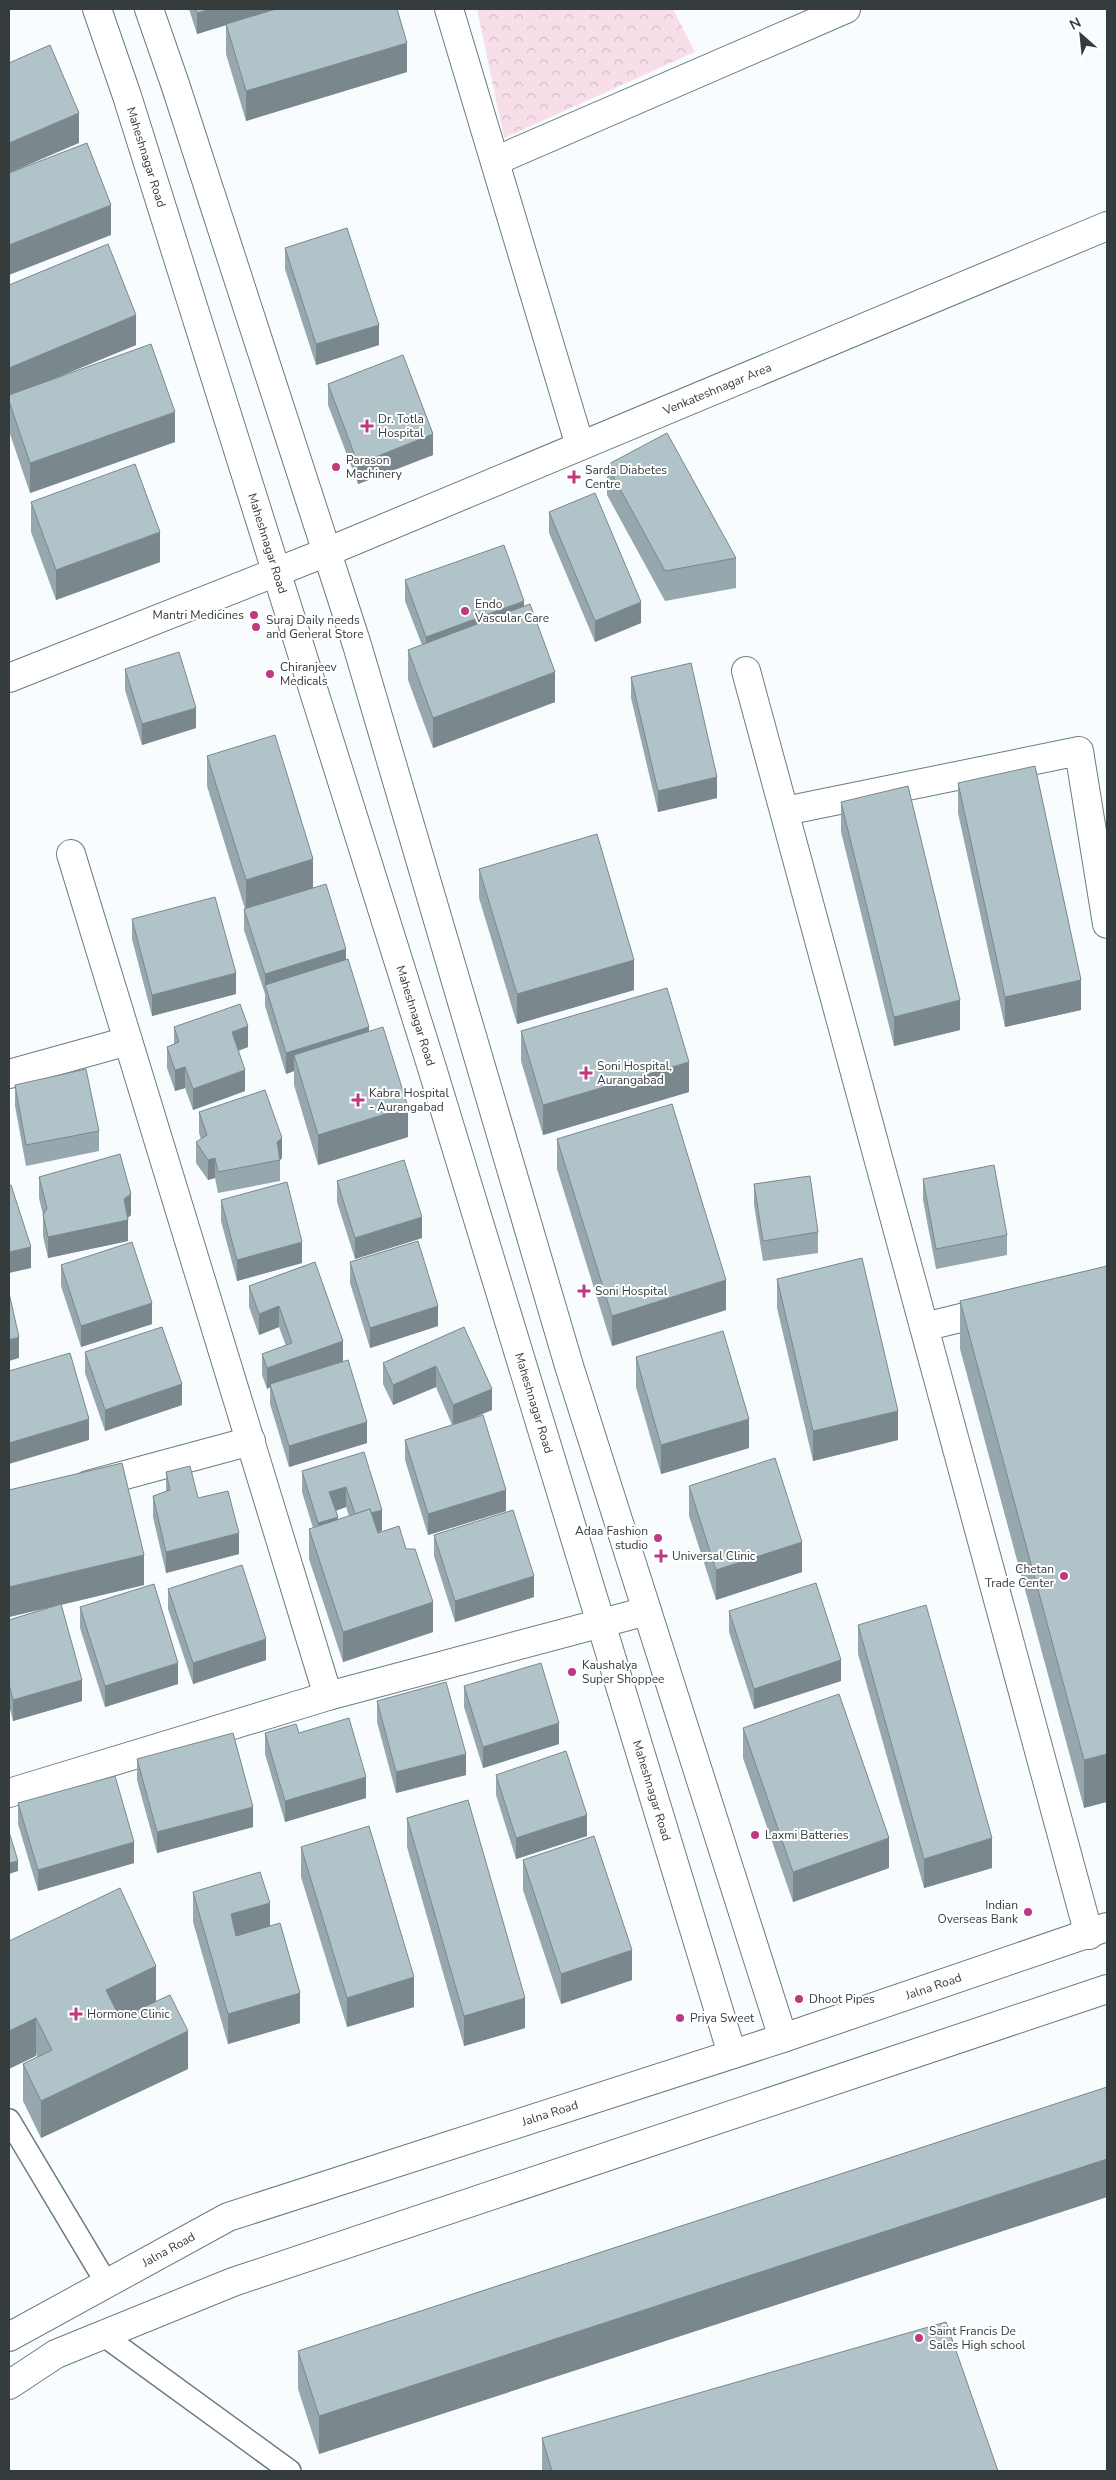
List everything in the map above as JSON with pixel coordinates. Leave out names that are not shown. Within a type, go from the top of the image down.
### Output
[{"type":"main road","name":"Maheshnagar Road","points":[[97,9],[127,96],[432,1068],[732,2054]]},
{"type":"main road","points":[[149,9],[360,654],[567,1359],[783,2038]]},
{"type":"main road","points":[[449,9],[580,446]]},
{"type":"main road","points":[[495,162],[846,9]]},
{"type":"main road","name":"Venkateshnagar Area","points":[[9,678],[327,552],[1107,226]]},
{"type":"main road","points":[[746,671],[924,1327],[1098,1931]]},
{"type":"main road","points":[[784,811],[1079,751],[1107,924]]},
{"type":"main road","points":[[71,854],[328,1696]]},
{"type":"main road","points":[[9,1074],[128,1041]]},
{"type":"main road","points":[[924,1327],[1018,1304]]},
{"type":"main road","points":[[65,1492],[251,1441]]},
{"type":"main road","points":[[9,1793],[328,1696],[647,1611]]},
{"type":"main road","name":"Jalna Road","points":[[9,2338],[228,2217],[783,2038],[1098,1931]]},
{"type":"main road","points":[[9,2385],[56,2354],[233,2282],[1107,1989]]},
{"type":"lane","points":[[9,2120],[107,2284]]},
{"type":"lane","points":[[103,2335],[290,2471]]},
{"type":"green space","points":[[477,9],[673,9],[695,52],[504,138]]},
{"type":"building","points":[[195,9],[211,9],[197,13]]},
{"type":"building","points":[[276,9],[397,9],[407,43],[246,91],[226,24]]},
{"type":"building","points":[[50,45],[79,113],[9,143],[9,63]]},
{"type":"building","points":[[87,143],[111,205],[9,245],[9,173]]},
{"type":"building","points":[[347,228],[379,325],[316,344],[285,248]]},
{"type":"building","points":[[108,244],[136,315],[9,368],[9,285]]},
{"type":"building","points":[[151,344],[175,412],[30,463],[9,401],[9,395]]},
{"type":"building","points":[[403,355],[433,434],[358,464],[328,384]]},
{"type":"building","points":[[667,433],[736,558],[665,571],[607,465]]},
{"type":"building","points":[[135,464],[160,532],[56,570],[31,502]]},
{"type":"building","points":[[595,493],[641,602],[595,621],[549,512]]},
{"type":"building","name":"Endo Vascular Care","points":[[504,545],[524,601],[426,637],[405,580]]},
{"type":"building","points":[[530,604],[555,672],[433,718],[408,650]]},
{"type":"building","points":[[179,652],[196,708],[142,724],[125,669]]},
{"type":"building","points":[[691,663],[717,777],[658,791],[631,677]]},
{"type":"building","points":[[275,735],[313,859],[246,880],[207,756]]},
{"type":"building","points":[[1035,766],[1081,980],[1005,997],[958,783]]},
{"type":"building","points":[[908,786],[960,1000],[894,1017],[841,802]]},
{"type":"building","points":[[597,834],[634,960],[517,994],[479,869]]},
{"type":"building","points":[[326,884],[346,949],[265,974],[244,909]]},
{"type":"building","points":[[215,897],[236,973],[152,995],[132,919]]},
{"type":"building","points":[[348,959],[369,1027],[286,1053],[265,985]]},
{"type":"building","points":[[667,988],[689,1062],[543,1105],[521,1031]]},
{"type":"building","points":[[240,1004],[248,1026],[232,1032],[245,1070],[193,1089],[185,1067],[175,1070],[167,1047],[179,1042],[174,1027]]},
{"type":"building","points":[[383,1027],[408,1107],[318,1135],[294,1055]]},
{"type":"building","points":[[86,1069],[99,1131],[26,1145],[15,1085]]},
{"type":"building","points":[[265,1090],[282,1138],[277,1142],[280,1160],[218,1172],[215,1158],[208,1160],[196,1142],[207,1135],[199,1112]]},
{"type":"building","points":[[672,1104],[726,1280],[612,1316],[557,1139]]},
{"type":"building","points":[[120,1154],[131,1194],[124,1199],[128,1220],[48,1237],[43,1215],[47,1208],[39,1177]]},
{"type":"building","points":[[404,1160],[422,1217],[355,1238],[337,1181]]},
{"type":"building","points":[[994,1165],[1007,1235],[936,1249],[923,1179]]},
{"type":"building","points":[[810,1176],[818,1232],[763,1241],[754,1184]]},
{"type":"building","points":[[287,1182],[302,1242],[237,1260],[221,1200]]},
{"type":"building","points":[[11,1185],[31,1247],[9,1252],[9,1186]]},
{"type":"building","points":[[418,1241],[438,1306],[370,1328],[350,1262]]},
{"type":"building","points":[[132,1242],[152,1303],[81,1326],[61,1265]]},
{"type":"building","points":[[862,1258],[898,1411],[813,1431],[777,1279]]},
{"type":"building","points":[[315,1262],[343,1341],[267,1368],[262,1354],[292,1343],[279,1306],[259,1314],[249,1286]]},
{"type":"building","name":"Chetan Trade Center","points":[[1107,1266],[1107,1754],[1084,1760],[960,1301]]},
{"type":"building","points":[[9,1293],[19,1337],[9,1340]]},
{"type":"building","points":[[162,1327],[182,1384],[105,1410],[85,1352]]},
{"type":"building","points":[[464,1327],[492,1389],[453,1405],[436,1366],[393,1385],[383,1363]]},
{"type":"building","points":[[723,1331],[749,1419],[661,1445],[636,1357]]},
{"type":"building","points":[[70,1353],[89,1419],[9,1443],[9,1371]]},
{"type":"building","points":[[348,1360],[367,1422],[289,1446],[270,1384]]},
{"type":"building","points":[[483,1415],[506,1490],[428,1514],[405,1440]]},
{"type":"building","points":[[364,1452],[382,1510],[371,1513],[370,1509],[355,1514],[346,1487],[329,1492],[338,1517],[318,1523],[302,1471]]},
{"type":"building","points":[[775,1458],[802,1542],[716,1570],[689,1486]]},
{"type":"building","points":[[122,1463],[144,1555],[9,1587],[9,1490]]},
{"type":"building","points":[[190,1466],[198,1498],[228,1491],[239,1533],[166,1552],[153,1496],[170,1490],[166,1472]]},
{"type":"building","points":[[370,1509],[378,1533],[399,1526],[406,1549],[415,1549],[433,1602],[343,1632],[309,1529]]},
{"type":"building","points":[[513,1510],[534,1576],[455,1601],[434,1535]]},
{"type":"building","points":[[242,1565],[266,1639],[193,1663],[168,1589]]},
{"type":"building","points":[[816,1583],[841,1660],[754,1689],[729,1611]]},
{"type":"building","points":[[154,1584],[178,1663],[105,1686],[80,1607]]},
{"type":"building","points":[[61,1604],[82,1680],[13,1700],[9,1684],[9,1620]]},
{"type":"building","points":[[926,1605],[992,1838],[924,1859],[858,1625]]},
{"type":"building","points":[[541,1663],[559,1723],[483,1747],[464,1686]]},
{"type":"building","points":[[446,1682],[466,1754],[396,1772],[377,1701]]},
{"type":"building","points":[[839,1694],[889,1838],[793,1872],[743,1728]]},
{"type":"building","points":[[349,1718],[366,1777],[285,1801],[265,1733],[296,1724],[299,1733]]},
{"type":"building","points":[[233,1733],[253,1807],[157,1832],[137,1759]]},
{"type":"building","points":[[566,1751],[587,1815],[516,1838],[496,1775]]},
{"type":"building","points":[[115,1776],[134,1842],[38,1870],[18,1803]]},
{"type":"building","points":[[468,1800],[525,1998],[464,2016],[407,1818]]},
{"type":"building","points":[[369,1826],[414,1977],[347,1998],[301,1847]]},
{"type":"building","points":[[9,1832],[18,1861],[9,1863]]},
{"type":"building","points":[[594,1836],[632,1950],[561,1974],[523,1860]]},
{"type":"building","points":[[260,1872],[270,1903],[231,1914],[236,1936],[280,1923],[300,1993],[228,2014],[193,1892]]},
{"type":"building","points":[[120,1888],[156,1966],[106,1990],[120,2018],[170,1995],[188,2031],[41,2101],[23,2064],[52,2050],[36,2018],[9,2031],[9,1941]]},
{"type":"building","points":[[1107,2087],[1107,2159],[319,2416],[298,2351]]},
{"type":"building","points":[[946,2322],[998,2471],[552,2471],[542,2438]]},
{"type":"place","name":"Dr. Totla Hospital","points":[[367,426]]},
{"type":"place","name":"Parason Machinery","points":[[336,467]]},
{"type":"place","name":"Sarda Diabetes Centre","points":[[574,477]]},
{"type":"place","name":"Endo Vascular Care","points":[[465,611]]},
{"type":"place","name":"Mantri Medicines","points":[[254,615]]},
{"type":"place","name":"Suraj Daily needs and General Store","points":[[256,627]]},
{"type":"place","name":"Chiranjeev Medicals","points":[[270,674]]},
{"type":"place","name":"Soni Hospital, Aurangabad","points":[[586,1073]]},
{"type":"place","name":"Kabra Hospital - Aurangabad","points":[[358,1100]]},
{"type":"place","name":"Soni Hospital","points":[[584,1291]]},
{"type":"place","name":"Adaa Fashion studio","points":[[658,1538]]},
{"type":"place","name":"Universal Clinic","points":[[661,1556]]},
{"type":"place","name":"Chetan Trade Center","points":[[1064,1576]]},
{"type":"place","name":"Kaushalya Super Shoppee","points":[[572,1672]]},
{"type":"place","name":"Laxmi Batteries","points":[[755,1835]]},
{"type":"place","name":"Indian Overseas Bank","points":[[1028,1912]]},
{"type":"place","name":"Dhoot Pipes","points":[[799,1999]]},
{"type":"place","name":"Hormone Clinic","points":[[76,2014]]},
{"type":"place","name":"Priya Sweet","points":[[680,2018]]},
{"type":"place","name":"Saint Francis De Sales High school","points":[[919,2338]]}]
